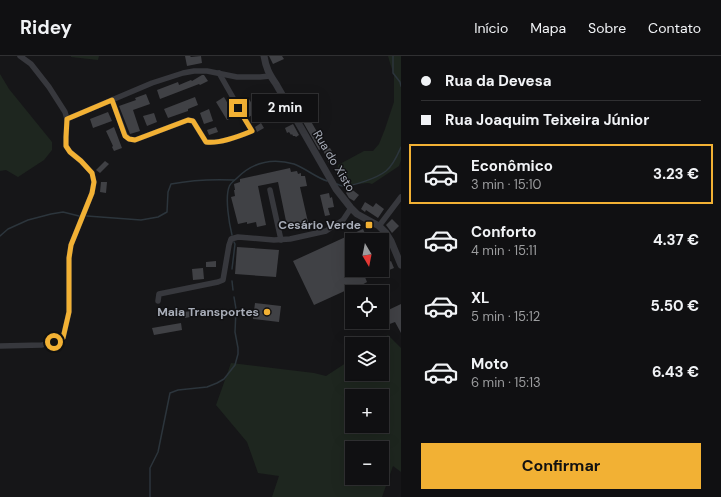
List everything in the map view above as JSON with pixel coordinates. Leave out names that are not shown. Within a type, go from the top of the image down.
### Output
[{"type":"street","points":[[20,56],[31,64]]},
{"type":"street","points":[[0,346],[42,345],[63,338],[69,312],[69,258],[71,245],[92,193],[94,182],[92,173],[70,152],[66,146],[67,119],[65,112],[31,64],[28,56]]},
{"type":"street","name":"Rua do Xisto","points":[[264,56],[266,67],[270,76],[336,189],[357,214],[379,226],[389,238],[401,265]]},
{"type":"street","points":[[67,119],[152,83],[194,70],[237,77],[270,76]]},
{"type":"street","points":[[112,100],[125,136],[129,139],[135,140],[188,120],[193,121],[206,142],[210,143],[236,137],[252,131],[219,73]]},
{"type":"street","points":[[270,190],[281,240]]},
{"type":"street","points":[[379,226],[401,197]]},
{"type":"street","points":[[158,301],[159,294],[223,280],[231,239],[238,237],[281,240],[326,231],[343,220],[351,208]]},
{"type":"shaded area","points":[[71,56],[99,56],[98,60]]},
{"type":"shaded area","points":[[388,56],[401,56],[401,160],[399,166],[372,184],[352,184],[341,182],[337,176],[338,165],[364,151],[373,151],[379,144],[385,129],[394,102],[394,75]]},
{"type":"shaded area","points":[[0,74],[9,89],[52,142],[52,150],[44,160],[18,177],[6,170],[0,171]]},
{"type":"shaded area","points":[[388,335],[401,348],[401,472],[393,466],[389,477],[389,441],[345,441],[345,485],[386,485],[382,497],[272,497],[279,476],[258,473],[247,442],[216,405],[231,363],[314,373],[326,376],[345,364],[345,381],[389,381],[389,337],[385,337]]},
{"type":"building","points":[[185,56],[201,56],[202,63],[187,66]]},
{"type":"building","points":[[269,56],[282,56],[284,59],[273,64]]},
{"type":"building","points":[[204,75],[208,81],[160,99],[157,90],[178,82],[179,85],[191,80],[192,81]]},
{"type":"building","points":[[146,94],[150,104],[133,110],[140,131],[130,134],[119,106],[136,100],[135,98]]},
{"type":"building","points":[[273,94],[284,114],[273,119],[262,100]]},
{"type":"building","points":[[195,97],[198,105],[188,109],[188,111],[168,118],[164,109]]},
{"type":"building","points":[[224,97],[235,116],[227,120],[216,102]]},
{"type":"building","points":[[249,99],[257,112],[249,117],[241,103]]},
{"type":"building","points":[[306,107],[312,116],[308,118],[303,108]]},
{"type":"building","points":[[209,109],[213,121],[204,124],[200,113]]},
{"type":"building","points":[[108,112],[112,121],[93,128],[90,119]]},
{"type":"building","points":[[154,113],[157,122],[147,126],[143,116]]},
{"type":"building","points":[[309,118],[327,149],[330,148],[336,158],[329,163],[322,148],[319,150],[303,122]]},
{"type":"building","points":[[261,123],[264,128],[257,132],[255,127]]},
{"type":"building","points":[[293,124],[299,135],[296,137],[292,134],[291,135],[289,132],[287,133],[285,128]]},
{"type":"building","points":[[114,127],[122,148],[114,151],[106,131]]},
{"type":"building","points":[[216,127],[218,132],[209,135],[207,130]]},
{"type":"building","points":[[105,161],[109,164],[100,173],[96,170]]},
{"type":"building","points":[[290,168],[291,172],[297,171],[298,174],[301,173],[301,176],[305,176],[307,186],[300,187],[308,222],[287,226],[278,182],[258,186],[266,225],[257,227],[256,222],[238,224],[231,197],[235,196],[234,184],[240,182],[240,179]]},
{"type":"building","points":[[101,182],[107,182],[106,193],[100,192]]},
{"type":"building","points":[[350,188],[359,195],[354,201],[349,198],[346,193]]},
{"type":"building","points":[[329,193],[330,198],[332,197],[334,207],[328,208],[330,215],[325,216],[320,195]]},
{"type":"building","points":[[365,202],[373,207],[376,203],[384,209],[378,218],[366,210],[365,212],[361,209]]},
{"type":"building","points":[[392,219],[399,226],[392,233],[386,225]]},
{"type":"building","points":[[363,229],[365,233],[354,233]]},
{"type":"building","points":[[345,237],[345,277],[365,277],[367,282],[362,285],[345,285],[345,291],[314,305],[293,261]]},
{"type":"building","points":[[237,247],[279,250],[276,277],[235,274]]},
{"type":"building","points":[[216,261],[216,267],[206,267],[206,262]]},
{"type":"building","points":[[391,261],[394,268],[389,270],[389,262]]},
{"type":"building","points":[[203,268],[204,279],[193,280],[192,269]]},
{"type":"building","name":"Maia Transportes","points":[[255,303],[281,306],[279,322],[253,319]]},
{"type":"building","points":[[401,304],[401,333],[395,322],[389,324],[389,310]]},
{"type":"building","points":[[195,307],[196,312],[205,311],[205,314],[185,318],[184,312],[192,311],[192,308]]},
{"type":"building","points":[[181,323],[182,330],[154,335],[152,328]]},
{"type":"waterway","points":[[393,56],[393,73],[400,82],[401,86]]},
{"type":"waterway","points":[[337,184],[343,186],[353,185],[382,174],[390,166],[401,147]]},
{"type":"waterway","points":[[232,235],[227,204],[229,187],[230,184],[250,168],[264,163],[278,161],[286,162],[294,164],[327,181]]},
{"type":"waterway","points":[[87,216],[141,220],[158,217],[167,212],[168,192],[171,184],[202,180],[234,180]]},
{"type":"waterway","points":[[0,236],[8,229],[28,220],[51,214],[63,212],[79,216]]},
{"type":"waterway","points":[[232,269],[234,242]]},
{"type":"waterway","points":[[232,281],[233,290]]},
{"type":"waterway","points":[[150,497],[150,468],[158,452],[170,393],[178,390],[207,387],[217,383],[224,379],[235,365],[238,348],[235,332],[236,309],[234,297]]},
{"type":"place","name":"Cesário Verde","points":[[369,225]]},
{"type":"place","name":"Maia Transportes","points":[[267,312]]},
{"type":"route","points":[[54,342],[63,338],[66,328],[69,312],[69,258],[71,245],[92,193],[94,182],[92,173],[70,152],[66,146],[67,119],[112,100],[125,136],[129,139],[135,140],[188,120],[193,121],[206,142],[210,143],[236,137],[252,131],[238,108]]}]
